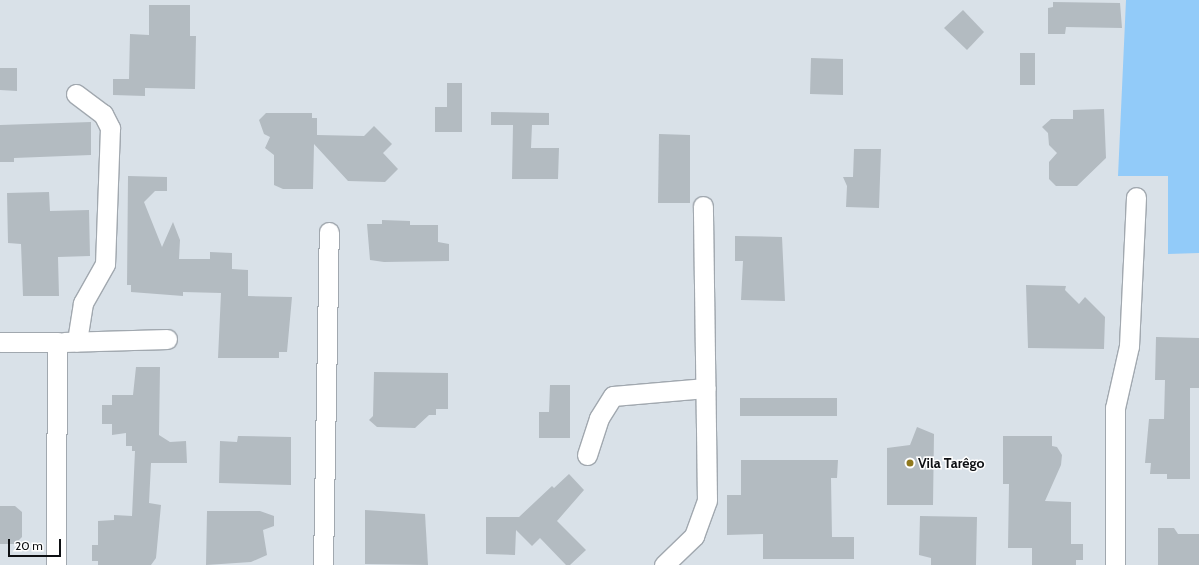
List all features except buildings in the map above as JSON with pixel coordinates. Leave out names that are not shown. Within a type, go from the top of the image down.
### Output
[{"type":"street","points":[[76,94],[103,114],[110,128],[104,264],[83,302],[77,342]]},
{"type":"street","points":[[1115,565],[1115,408],[1129,346],[1136,197]]},
{"type":"street","points":[[664,565],[694,536],[705,511],[706,388],[703,206]]},
{"type":"street","points":[[322,565],[329,232]]},
{"type":"street","points":[[0,342],[77,342],[167,339]]},
{"type":"street","points":[[56,565],[57,342]]},
{"type":"street","points":[[588,455],[599,418],[613,396],[706,388]]},
{"type":"shaded area","points":[[1126,0],[1199,0],[1199,253],[1168,254],[1168,176],[1118,176]]},
{"type":"place","name":"Vila Tarêgo","points":[[910,463]]}]
